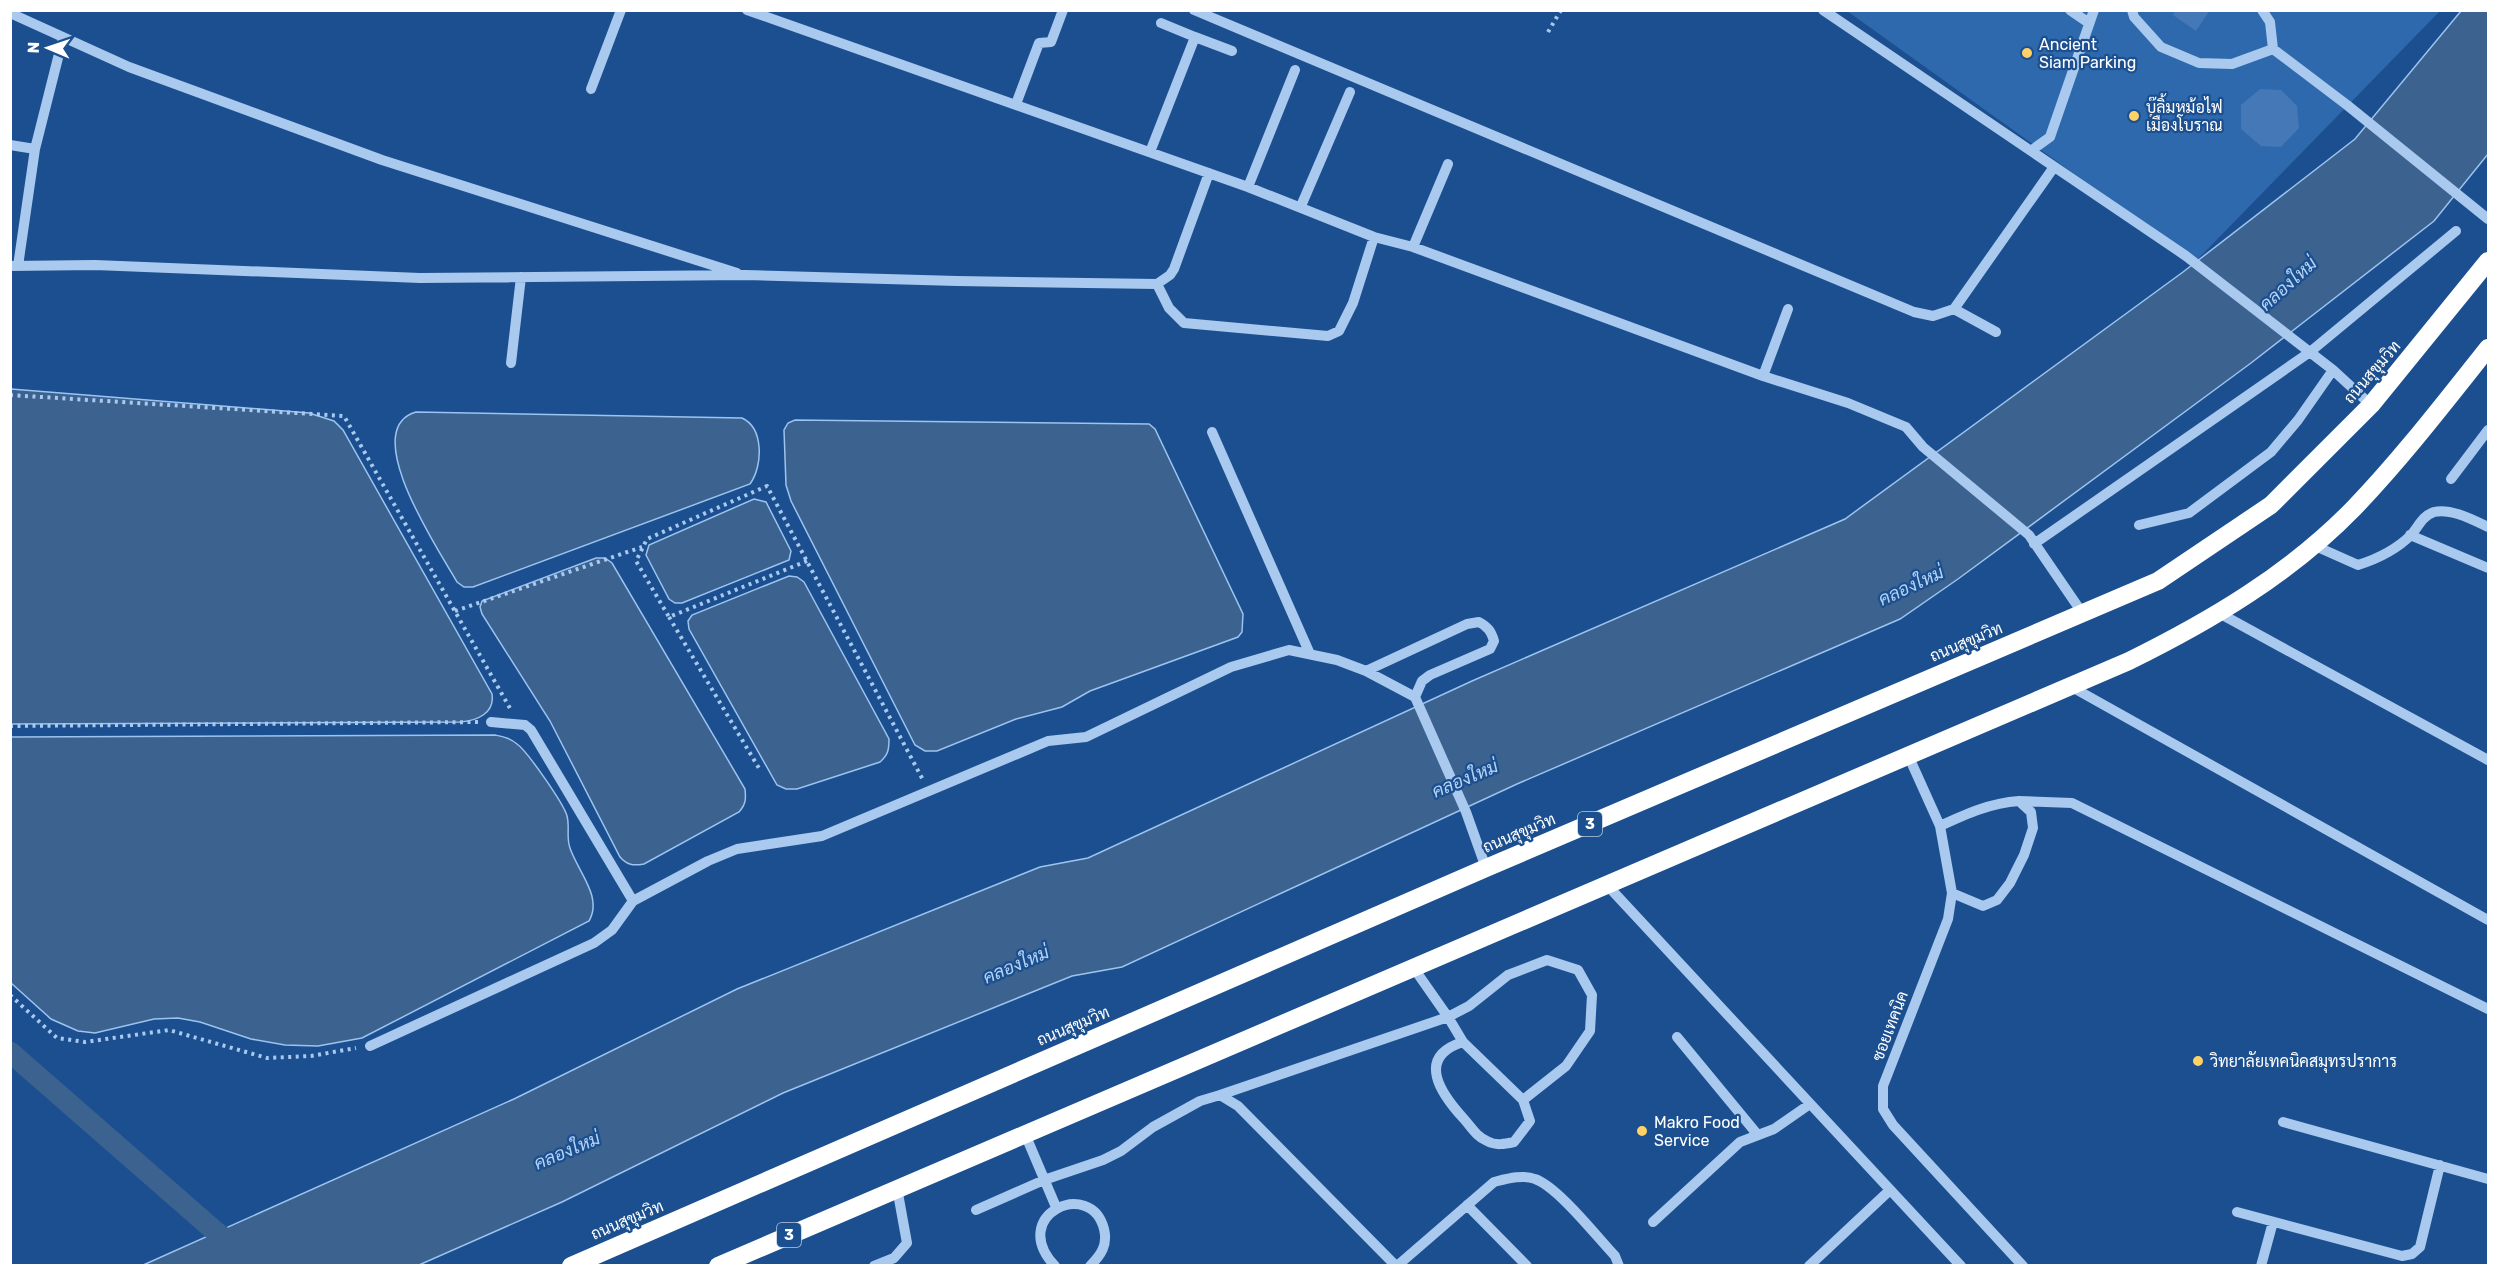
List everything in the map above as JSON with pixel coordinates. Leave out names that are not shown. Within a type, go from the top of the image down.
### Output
[{"type":"highway","name":"ถนนสุขุมวิท","points":[[571,1266],[1486,868],[2158,581],[2271,505],[2371,405],[2488,261]]},
{"type":"highway","name":"3","points":[[718,1266],[2129,661],[2219,613],[2260,586],[2313,545],[2352,510],[2390,469],[2488,348]]},
{"type":"street","points":[[591,89],[621,10]]},
{"type":"street","points":[[747,10],[1301,206],[1374,237],[1413,247],[1763,375],[1848,403],[1906,427],[1923,447],[2032,539],[2083,614]]},
{"type":"street","points":[[1016,104],[1039,43],[1051,42],[1063,10]]},
{"type":"street","points":[[1194,10],[1914,312],[1933,316],[1954,309],[2054,167]]},
{"type":"street","points":[[1822,10],[2186,256],[2333,369],[2371,405]]},
{"type":"street","points":[[2070,10],[2089,23]]},
{"type":"street","points":[[2031,150],[2050,137],[2094,10]]},
{"type":"street","points":[[2132,10],[2134,17],[2161,47],[2199,63],[2232,64],[2273,49]]},
{"type":"street","points":[[2262,10],[2270,22],[2273,49],[2347,105],[2488,219]]},
{"type":"street","points":[[10,13],[129,67],[382,160],[746,275]]},
{"type":"street","points":[[1161,23],[1232,51]]},
{"type":"street","points":[[1150,152],[1195,37]]},
{"type":"street","points":[[63,38],[35,149],[14,266],[95,265],[420,278],[746,275],[1157,284],[1170,275],[1174,269],[1209,173]]},
{"type":"street","points":[[1248,187],[1295,70]]},
{"type":"street","points":[[1301,206],[1350,92]]},
{"type":"street","points":[[10,145],[35,149]]},
{"type":"street","points":[[1413,247],[1448,164]]},
{"type":"street","points":[[2032,539],[2310,352],[2456,231]]},
{"type":"street","points":[[1157,284],[1169,308],[1184,322],[1328,336],[1339,331],[1353,303],[1374,237]]},
{"type":"street","points":[[511,363],[520,277]]},
{"type":"street","points":[[1763,375],[1788,309]]},
{"type":"street","points":[[1954,309],[1996,332]]},
{"type":"street","points":[[2139,525],[2189,513],[2271,452],[2298,420],[2333,369]]},
{"type":"street","points":[[2451,479],[2488,430]]},
{"type":"street","points":[[1212,432],[1310,654]]},
{"type":"street","points":[[2313,545],[2358,566],[2376,559],[2410,536],[2426,516],[2437,512],[2459,514],[2488,527]]},
{"type":"street","points":[[2410,536],[2488,568]]},
{"type":"street","points":[[2219,613],[2488,760]]},
{"type":"street","points":[[1366,671],[1467,624],[1479,622],[1487,627],[1494,641],[1490,649],[1430,675],[1422,681],[1415,700]]},
{"type":"street","points":[[370,1046],[594,944],[612,930],[633,901],[708,861],[737,849],[822,836],[1047,741],[1086,737],[1231,667],[1289,650],[1338,660],[1366,671],[1415,700],[1466,812],[1486,868]]},
{"type":"street","points":[[2069,686],[2488,920]]},
{"type":"street","points":[[491,722],[525,725],[531,730],[633,901]]},
{"type":"street","name":"ซอยเทคนิค","points":[[1908,755],[1940,826],[1952,892],[1948,919],[1883,1086],[1883,1109],[1893,1125],[2023,1266]]},
{"type":"street","points":[[1940,826],[1981,808],[2019,801],[2072,803],[2488,1009]]},
{"type":"street","points":[[1952,892],[1983,906],[1997,900],[2010,884],[2024,855],[2033,828],[2031,812],[2019,801]]},
{"type":"street","points":[[1607,885],[1961,1266]]},
{"type":"street","points":[[976,1210],[1044,1180],[1103,1160],[1121,1151],[1153,1127],[1200,1101],[1448,1017],[1469,1006],[1508,975],[1547,960],[1578,970],[1592,995],[1590,1031],[1566,1066],[1523,1100]]},
{"type":"street","points":[[1413,967],[1463,1042],[1523,1100],[1530,1121],[1514,1142],[1501,1145],[1489,1143],[1476,1135],[1454,1109],[1437,1083],[1436,1065],[1439,1055],[1448,1046],[1463,1042]]},
{"type":"street","points":[[1677,1037],[1757,1134]]},
{"type":"street","points":[[1220,1095],[1238,1106],[1397,1266],[1494,1182],[1514,1178],[1533,1178],[1548,1185],[1615,1257],[1619,1266]]},
{"type":"street","points":[[1653,1222],[1740,1142],[1774,1129],[1810,1104]]},
{"type":"street","points":[[2283,1122],[2488,1179]]},
{"type":"street","points":[[1025,1134],[1056,1207]]},
{"type":"street","points":[[2237,1212],[2402,1256],[2412,1254],[2420,1247],[2440,1165]]},
{"type":"street","points":[[874,1266],[894,1258],[907,1243],[897,1188]]},
{"type":"street","points":[[1809,1266],[1890,1190]]},
{"type":"street","points":[[1055,1266],[1043,1253],[1039,1236],[1044,1219],[1056,1207],[1073,1203],[1090,1208],[1102,1221],[1106,1238],[1101,1255],[1090,1266]]},
{"type":"street","points":[[1467,1205],[1527,1266]]},
{"type":"street","points":[[2261,1266],[2272,1222]]},
{"type":"path","points":[[1548,32],[1561,10]]},
{"type":"path","points":[[10,395],[344,416],[519,724]]},
{"type":"path","points":[[760,770],[636,561],[647,539],[767,486],[929,791]]},
{"type":"path","points":[[455,611],[643,547]]},
{"type":"path","points":[[669,617],[807,561]]},
{"type":"path","points":[[10,726],[491,722]]},
{"type":"path","points":[[10,995],[57,1038],[85,1042],[169,1030],[267,1058],[311,1056],[370,1046]]},
{"type":"shaded area","points":[[1847,11],[2440,11],[2196,261]]},
{"type":"water","name":"คลองใหม่","points":[[2461,11],[2488,11],[2488,154],[2434,221],[2251,363],[1958,579],[1900,619],[1517,784],[1122,967],[1072,976],[783,1093],[562,1202],[419,1265],[141,1266],[514,1099],[737,989],[1040,867],[1088,858],[1472,681],[1845,519],[2183,272],[2355,139]]},
{"type":"water","points":[[11,389],[309,413],[334,421],[343,430],[492,694],[488,711],[473,720],[460,722],[11,724]]},
{"type":"water","points":[[416,412],[742,418],[749,423],[758,439],[759,458],[750,484],[473,587],[464,587],[457,582],[421,520],[399,465],[395,442],[400,423]]},
{"type":"water","points":[[795,420],[1149,424],[1155,429],[1243,614],[1242,632],[1238,637],[1090,691],[1062,707],[1016,719],[937,751],[925,751],[915,745],[791,501],[786,485],[784,430],[788,423]]},
{"type":"water","points":[[754,499],[766,502],[791,551],[789,560],[682,603],[675,603],[669,599],[646,555],[649,545]]},
{"type":"water","points":[[596,558],[605,558],[612,563],[745,789],[745,801],[739,812],[640,865],[625,862],[620,857],[550,721],[482,614],[480,607],[482,601]]},
{"type":"water","points":[[789,576],[797,577],[804,582],[889,739],[888,752],[880,762],[797,789],[786,789],[777,785],[689,629],[688,621],[692,615]]},
{"type":"water","points":[[495,735],[509,739],[522,749],[545,778],[564,810],[568,820],[570,848],[588,885],[593,912],[589,921],[362,1038],[318,1046],[285,1045],[251,1039],[200,1022],[178,1018],[154,1019],[95,1033],[78,1031],[51,1019],[11,983],[11,737]]},
{"type":"building","points":[[2175,10],[2210,10],[2196,31],[2173,15]]},
{"type":"building","points":[[2260,89],[2281,90],[2297,106],[2299,128],[2281,147],[2261,146],[2241,129],[2241,105]]},
{"type":"waterway","points":[[10,1052],[216,1232],[261,1266]]},
{"type":"place","name":"Ancient Siam Parking","points":[[2027,53]]},
{"type":"place","name":"บู๊ลิ้มหม้อไฟ เมืองโบราณ","points":[[2134,116]]},
{"type":"place","name":"วิทยาลัยเทคนิคสมุทรปราการ","points":[[2198,1061]]},
{"type":"place","name":"Makro Food Service","points":[[1642,1131]]}]
